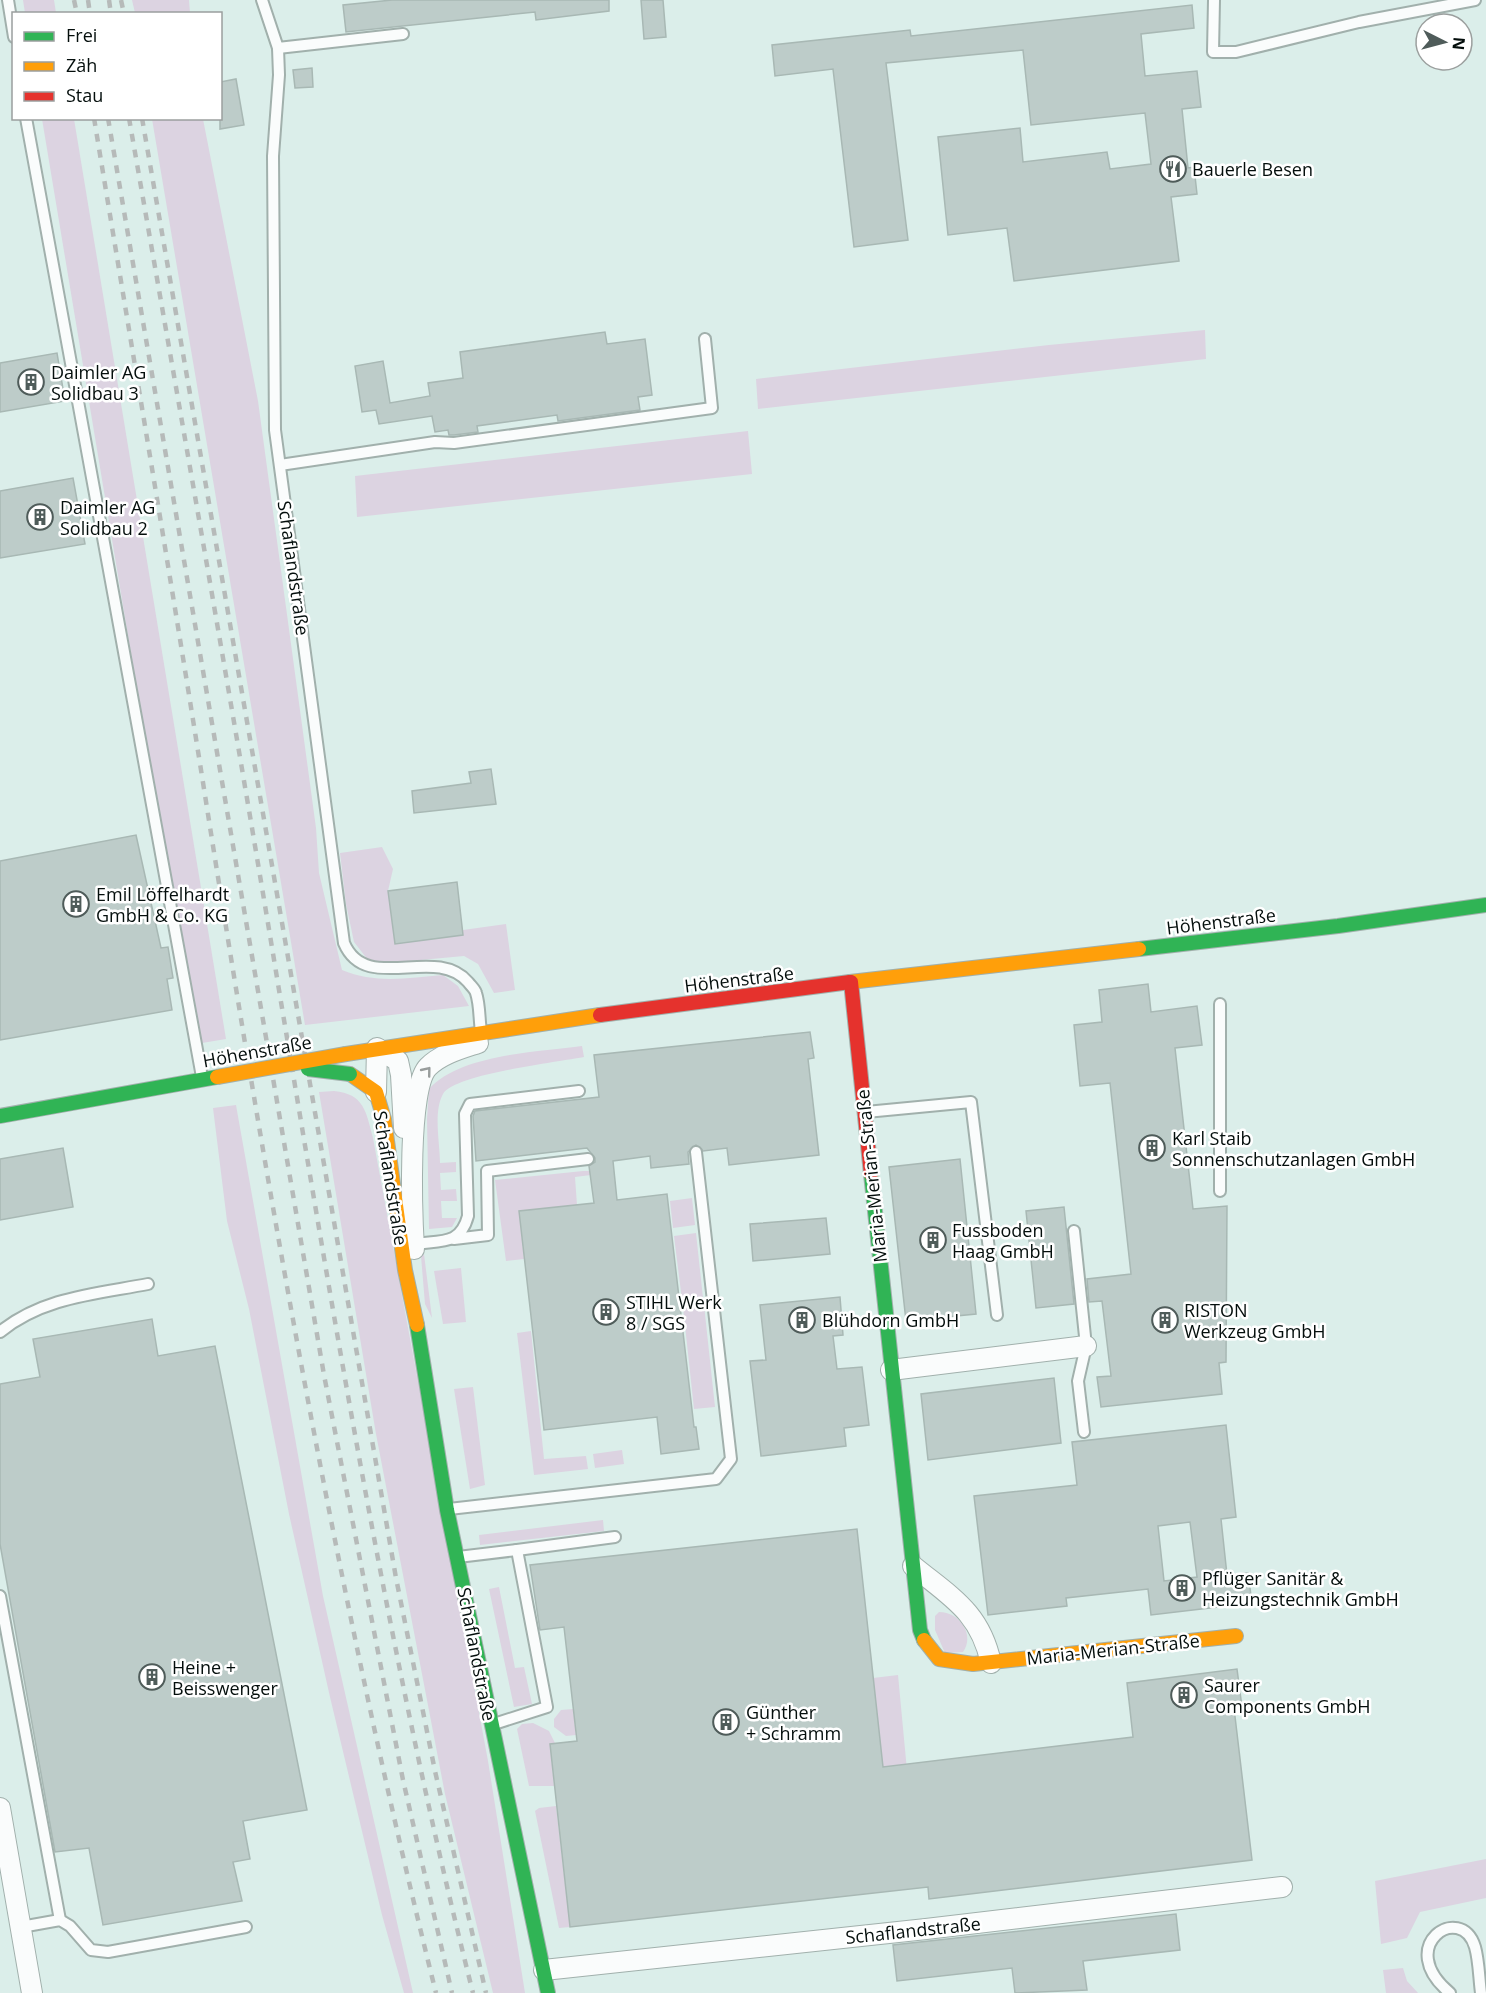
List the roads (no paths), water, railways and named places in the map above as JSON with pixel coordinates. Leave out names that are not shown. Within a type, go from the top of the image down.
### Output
[{"type":"street","name":"Höhenstraße","points":[[0,1116],[481,1031],[851,982],[1280,932],[1486,905]]},
{"type":"street","name":"Maria-Merian-Straße","points":[[851,982],[920,1630],[926,1650],[938,1659],[951,1664],[991,1663],[1236,1636]]},
{"type":"street","name":"Schaflandstraße","points":[[413,1238],[414,1125],[418,1084],[427,1068],[450,1052],[541,1023]]},
{"type":"street","name":"Schaflandstraße","points":[[377,1048],[398,1061],[401,1075],[419,1336]]},
{"type":"street","name":"Schaflandstraße","points":[[377,1048],[376,1092],[384,1119],[405,1270],[419,1336],[447,1510],[549,1993]]},
{"type":"street","name":"Schaflandstraße","points":[[276,1066],[350,1074],[376,1092]]},
{"type":"street","points":[[891,1370],[1086,1346]]},
{"type":"street","points":[[913,1566],[968,1611],[978,1624],[991,1663]]},
{"type":"street","points":[[0,1808],[32,1993]]},
{"type":"street","name":"Schaflandstraße","points":[[544,1970],[914,1931],[1282,1887]]},
{"type":"lane","points":[[8,0],[12,25]]},
{"type":"lane","name":"Schaflandstraße","points":[[262,0],[278,48],[279,75],[273,156],[275,430],[344,943],[359,964],[372,968],[441,967],[461,974],[476,991],[481,1031]]},
{"type":"lane","points":[[1214,0],[1213,52],[1236,52],[1359,22],[1475,0]]},
{"type":"lane","points":[[278,48],[403,34]]},
{"type":"lane","points":[[26,120],[202,1079]]},
{"type":"lane","points":[[280,465],[435,442],[454,443],[712,408],[705,339]]},
{"type":"lane","points":[[1220,1004],[1221,1191]]},
{"type":"lane","points":[[454,1239],[464,1230],[468,1216],[465,1114],[470,1104],[579,1090]]},
{"type":"lane","points":[[864,1112],[971,1102],[997,1315]]},
{"type":"lane","points":[[447,1510],[716,1479],[731,1459],[696,1152]]},
{"type":"lane","points":[[413,1238],[454,1239],[488,1235],[488,1171],[588,1159]]},
{"type":"lane","points":[[1074,1231],[1086,1346],[1078,1381],[1084,1432]]},
{"type":"lane","points":[[0,1332],[16,1319],[54,1301],[148,1284]]},
{"type":"lane","points":[[458,1557],[615,1537]]},
{"type":"lane","points":[[491,1725],[547,1707],[517,1550]]},
{"type":"lane","points":[[0,1596],[60,1920]]},
{"type":"lane","points":[[21,1927],[60,1920],[70,1926],[91,1950],[108,1952],[246,1927]]},
{"type":"lane","points":[[1450,1993],[1429,1970],[1426,1958],[1435,1935],[1443,1928],[1452,1927],[1469,1936],[1475,1946],[1481,1993]]},
{"type":"railway","points":[[74,0],[77,12]]},
{"type":"railway","points":[[88,0],[90,12]]},
{"type":"railway","points":[[109,0],[111,12]]},
{"type":"railway","points":[[121,0],[124,12]]},
{"type":"railway","points":[[94,120],[283,1267],[369,1704],[436,1993]]},
{"type":"railway","points":[[108,120],[324,1375],[403,1780],[452,1993]]},
{"type":"railway","points":[[129,120],[366,1497],[416,1746],[473,1993]]},
{"type":"railway","points":[[142,120],[396,1578],[435,1771],[486,1993]]},
{"type":"place","name":"Bauerle Besen","points":[[1173,169]]},
{"type":"place","name":"Daimler AG Solidbau 3","points":[[31,382]]},
{"type":"place","name":"Daimler AG Solidbau 2","points":[[40,517]]},
{"type":"place","name":"Emil Löffelhardt GmbH & Co. KG","points":[[76,904]]},
{"type":"place","name":"Karl Staib Sonnenschutzanlagen GmbH","points":[[1152,1148]]},
{"type":"place","name":"Fussboden Haag GmbH","points":[[933,1240]]},
{"type":"place","name":"STIHL Werk 8 / SGS","points":[[606,1312]]},
{"type":"place","name":"Blühdorn GmbH","points":[[802,1320]]},
{"type":"place","name":"RISTON Werkzeug GmbH","points":[[1165,1320]]},
{"type":"place","name":"Pflüger Sanitär & Heizungstechnik GmbH","points":[[1182,1588]]},
{"type":"place","name":"Heine + Beisswenger","points":[[152,1677]]},
{"type":"place","name":"Saurer Components GmbH","points":[[1184,1695]]},
{"type":"place","name":"Günther + Schramm","points":[[726,1722]]}]
